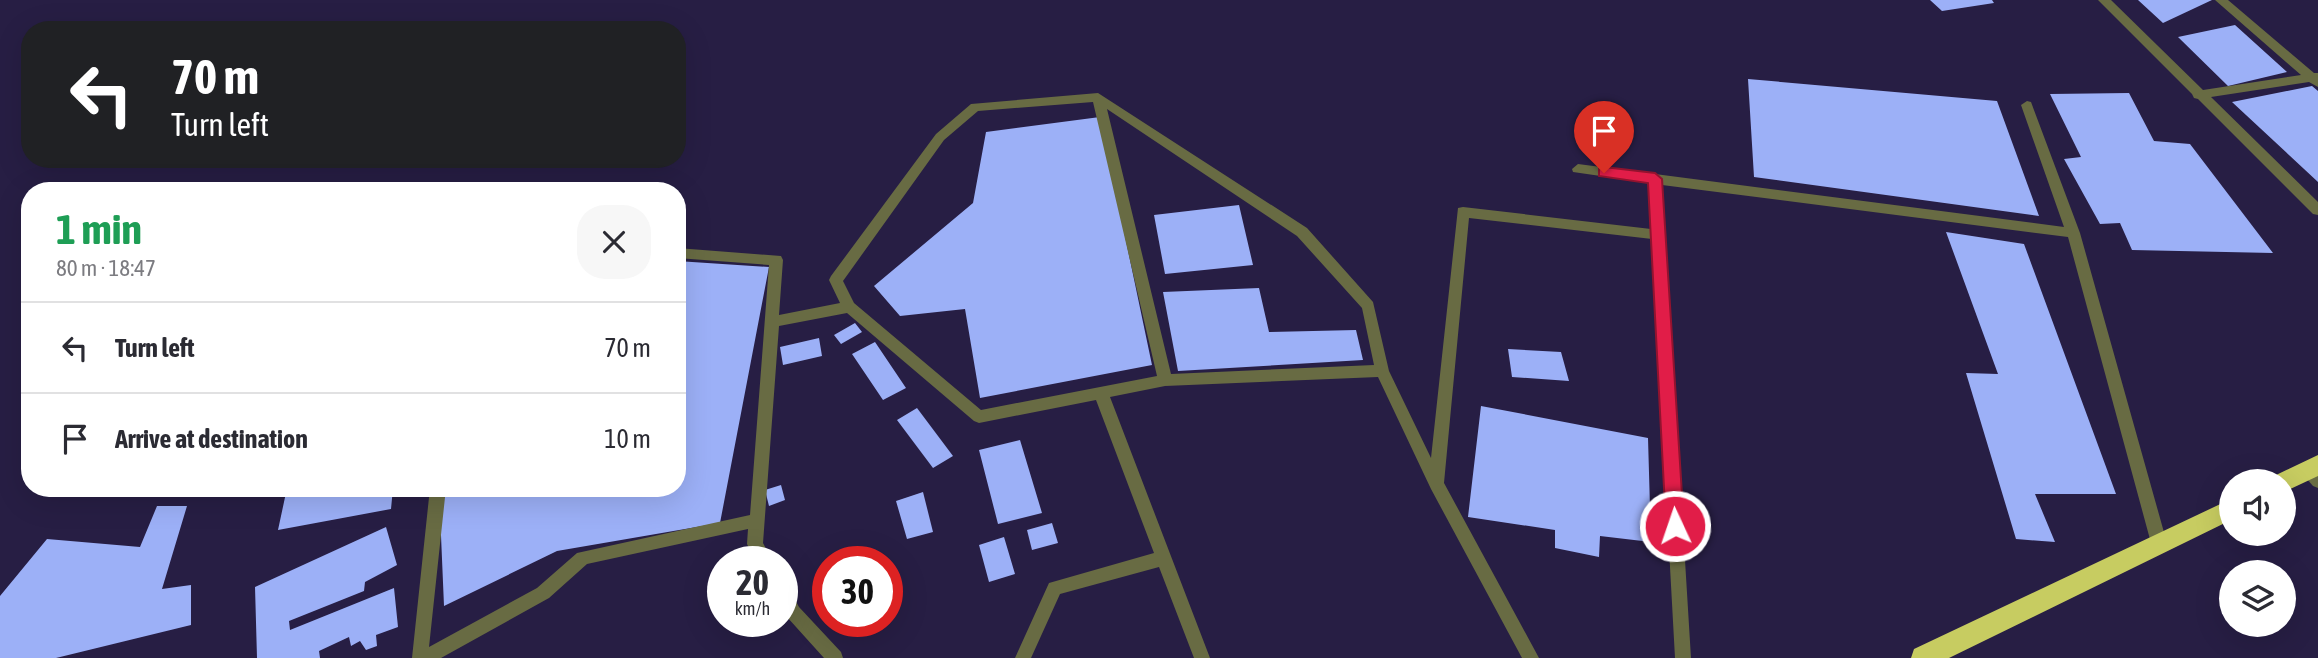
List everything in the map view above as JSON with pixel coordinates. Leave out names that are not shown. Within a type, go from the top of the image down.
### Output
[{"type":"highway","points":[[2296,478],[2314,472]]},
{"type":"highway","points":[[1923,658],[2219,515]]},
{"type":"street","points":[[2104,0],[2318,210]]},
{"type":"street","points":[[2221,0],[2316,79]]},
{"type":"street","points":[[2198,95],[2316,79]]},
{"type":"street","points":[[1098,97],[1165,380]]},
{"type":"street","points":[[1382,371],[1165,380],[979,417],[849,307],[836,280],[940,137],[975,107],[1098,97],[1302,232],[1368,306],[1382,371],[1436,484],[1531,658]]},
{"type":"street","points":[[2027,105],[2073,233],[2159,543]]},
{"type":"street","points":[[1578,169],[2073,233]]},
{"type":"street","points":[[1655,179],[1682,658]]},
{"type":"street","points":[[1436,484],[1463,212],[1659,235]]},
{"type":"street","points":[[686,254],[776,261],[756,546]]},
{"type":"street","points":[[772,322],[849,307]]},
{"type":"street","points":[[1101,393],[1202,658]]},
{"type":"street","points":[[422,658],[437,497]]},
{"type":"street","points":[[422,658],[543,593],[583,558],[757,520]]},
{"type":"street","points":[[1023,658],[1055,588],[1164,558]]},
{"type":"street","points":[[798,617],[835,658]]},
{"type":"building","points":[[1930,0],[1992,0],[1994,3],[1942,11]]},
{"type":"building","points":[[2138,0],[2212,0],[2163,23]]},
{"type":"building","points":[[2235,25],[2287,72],[2228,86],[2178,37]]},
{"type":"building","points":[[1748,79],[1997,101],[2039,216],[1754,177]]},
{"type":"building","points":[[2312,86],[2318,91],[2318,182],[2232,102]]},
{"type":"building","points":[[2129,93],[2154,141],[2190,144],[2273,253],[2132,250],[2120,223],[2100,224],[2064,159],[2081,157],[2050,94]]},
{"type":"building","points":[[1100,117],[1152,365],[980,398],[965,309],[900,316],[874,286],[973,203],[986,132]]},
{"type":"building","points":[[1239,205],[1253,265],[1165,274],[1154,215]]},
{"type":"building","points":[[1946,232],[2024,244],[2116,494],[2035,494],[2055,542],[2016,539],[1966,373],[1998,374]]},
{"type":"building","points":[[686,262],[769,267],[720,523],[557,551],[444,606],[441,497],[686,497]]},
{"type":"building","points":[[1259,288],[1269,332],[1356,330],[1363,360],[1178,371],[1163,292]]},
{"type":"building","points":[[855,323],[862,332],[841,344],[834,335]]},
{"type":"building","points":[[819,338],[822,356],[783,365],[780,347]]},
{"type":"building","points":[[875,342],[906,388],[883,400],[852,354]]},
{"type":"building","points":[[1508,349],[1561,352],[1569,381],[1512,377]]},
{"type":"building","points":[[1481,406],[1648,438],[1651,542],[1600,536],[1599,557],[1555,548],[1555,530],[1468,517]]},
{"type":"building","points":[[917,408],[953,456],[933,468],[897,420]]},
{"type":"building","points":[[1020,440],[1042,513],[998,524],[979,450]]},
{"type":"building","points":[[781,485],[785,500],[769,506],[765,490]]},
{"type":"building","points":[[923,492],[933,532],[907,539],[896,501]]},
{"type":"building","points":[[285,497],[392,497],[391,509],[278,530]]},
{"type":"building","points":[[157,506],[187,506],[162,589],[191,585],[191,625],[56,658],[0,658],[0,596],[47,539],[140,547]]},
{"type":"building","points":[[1052,523],[1058,543],[1032,550],[1027,530]]},
{"type":"building","points":[[386,527],[397,565],[365,582],[364,591],[289,621],[290,630],[394,588],[398,627],[376,635],[377,646],[366,650],[360,641],[351,646],[349,637],[319,651],[320,658],[257,658],[255,587]]},
{"type":"building","points":[[1004,537],[1015,574],[989,582],[979,545]]},
{"type":"route","points":[[1604,173],[1655,179],[1675,526]]}]
